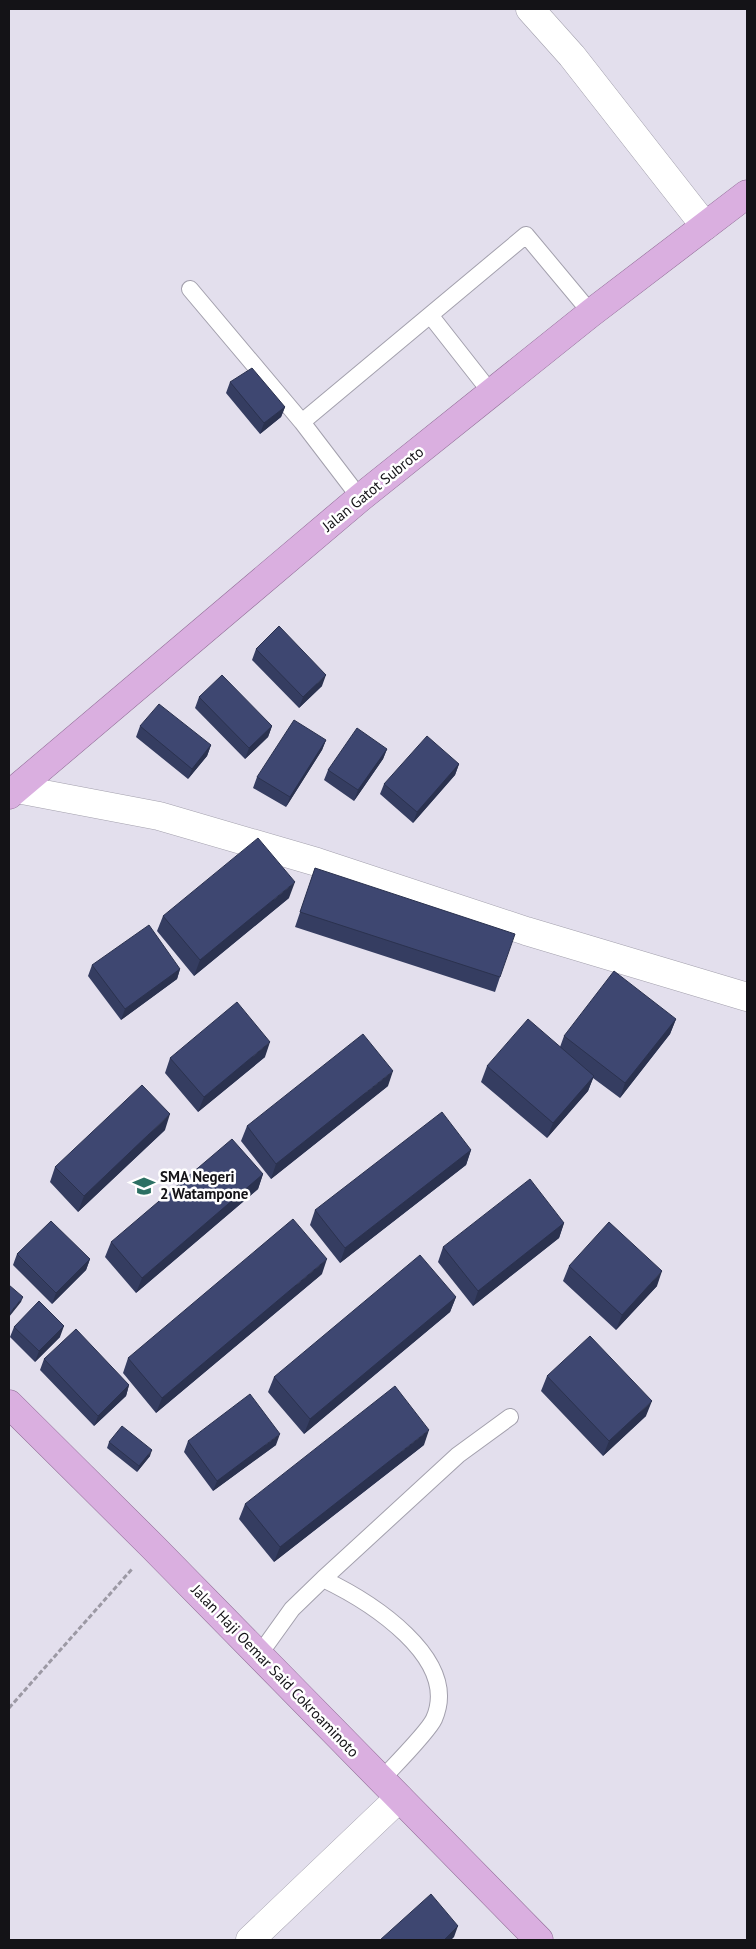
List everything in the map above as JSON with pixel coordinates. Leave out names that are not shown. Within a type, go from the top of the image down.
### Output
[{"type":"highway","name":"Jalan Gatot Subroto","points":[[13,792],[360,498],[591,313],[747,194]]},
{"type":"highway","name":"Jalan Haji Oemar Said Cokroaminoto","points":[[9,1404],[152,1546],[539,1940]]},
{"type":"street","points":[[530,9],[572,56],[705,226]]},
{"type":"street","points":[[13,792],[168,818],[317,862],[526,931],[747,997]]},
{"type":"street","points":[[250,1940],[390,1789]]},
{"type":"lane","points":[[302,422],[526,235],[591,313]]},
{"type":"lane","points":[[190,289],[302,422],[360,498]]},
{"type":"lane","points":[[430,315],[492,394]]},
{"type":"lane","points":[[259,1655],[292,1609],[348,1554],[458,1455],[510,1417]]},
{"type":"lane","points":[[323,1579],[351,1592],[394,1622],[424,1655],[440,1694],[434,1720],[390,1789]]},
{"type":"path","points":[[9,1708],[152,1546]]},
{"type":"building","points":[[252,368],[285,407],[264,423],[230,382]]},
{"type":"building","points":[[279,626],[326,675],[303,697],[256,649]]},
{"type":"building","points":[[222,675],[272,726],[249,748],[199,697]]},
{"type":"building","points":[[159,704],[211,745],[192,769],[140,726]]},
{"type":"building","points":[[294,720],[326,740],[290,797],[257,777]]},
{"type":"building","points":[[357,728],[387,749],[358,790],[328,770]]},
{"type":"building","points":[[427,736],[459,764],[417,812],[384,784]]},
{"type":"building","points":[[258,838],[295,882],[200,960],[163,916]]},
{"type":"building","points":[[315,868],[515,934],[500,977],[300,912]]},
{"type":"building","points":[[149,925],[180,969],[125,1009],[92,965]]},
{"type":"building","points":[[614,971],[676,1019],[625,1083],[564,1036]]},
{"type":"building","points":[[237,1002],[270,1042],[204,1097],[170,1058]]},
{"type":"building","points":[[528,1019],[594,1076],[553,1123],[487,1066]]},
{"type":"building","points":[[363,1034],[393,1071],[276,1164],[247,1126]]},
{"type":"building","points":[[142,1085],[170,1114],[84,1196],[55,1167]]},
{"type":"building","points":[[442,1112],[471,1150],[345,1248],[315,1210]]},
{"type":"building","points":[[232,1139],[263,1174],[142,1278],[111,1242]]},
{"type":"building","points":[[530,1179],[564,1223],[478,1291],[443,1247]]},
{"type":"building","points":[[293,1219],[327,1259],[162,1398],[128,1358]]},
{"type":"building","points":[[51,1221],[90,1259],[56,1293],[17,1254]]},
{"type":"building","points":[[609,1222],[662,1271],[622,1315],[569,1266]]},
{"type":"building","points":[[420,1255],[456,1297],[310,1419],[274,1377]]},
{"type":"building","points":[[9,1285],[23,1297],[9,1314]]},
{"type":"building","points":[[39,1301],[64,1326],[39,1351],[14,1327]]},
{"type":"building","points":[[76,1329],[129,1385],[98,1416],[44,1359]]},
{"type":"building","points":[[590,1336],[652,1401],[609,1441],[547,1376]]},
{"type":"building","points":[[395,1386],[429,1430],[280,1547],[245,1504]]},
{"type":"building","points":[[250,1394],[280,1434],[217,1481],[188,1441]]},
{"type":"building","points":[[122,1426],[152,1450],[139,1466],[109,1442]]},
{"type":"building","points":[[431,1894],[458,1926],[444,1940],[380,1940]]},
{"type":"place","name":"SMA Negeri 2 Watampone","points":[[144,1186]]}]
